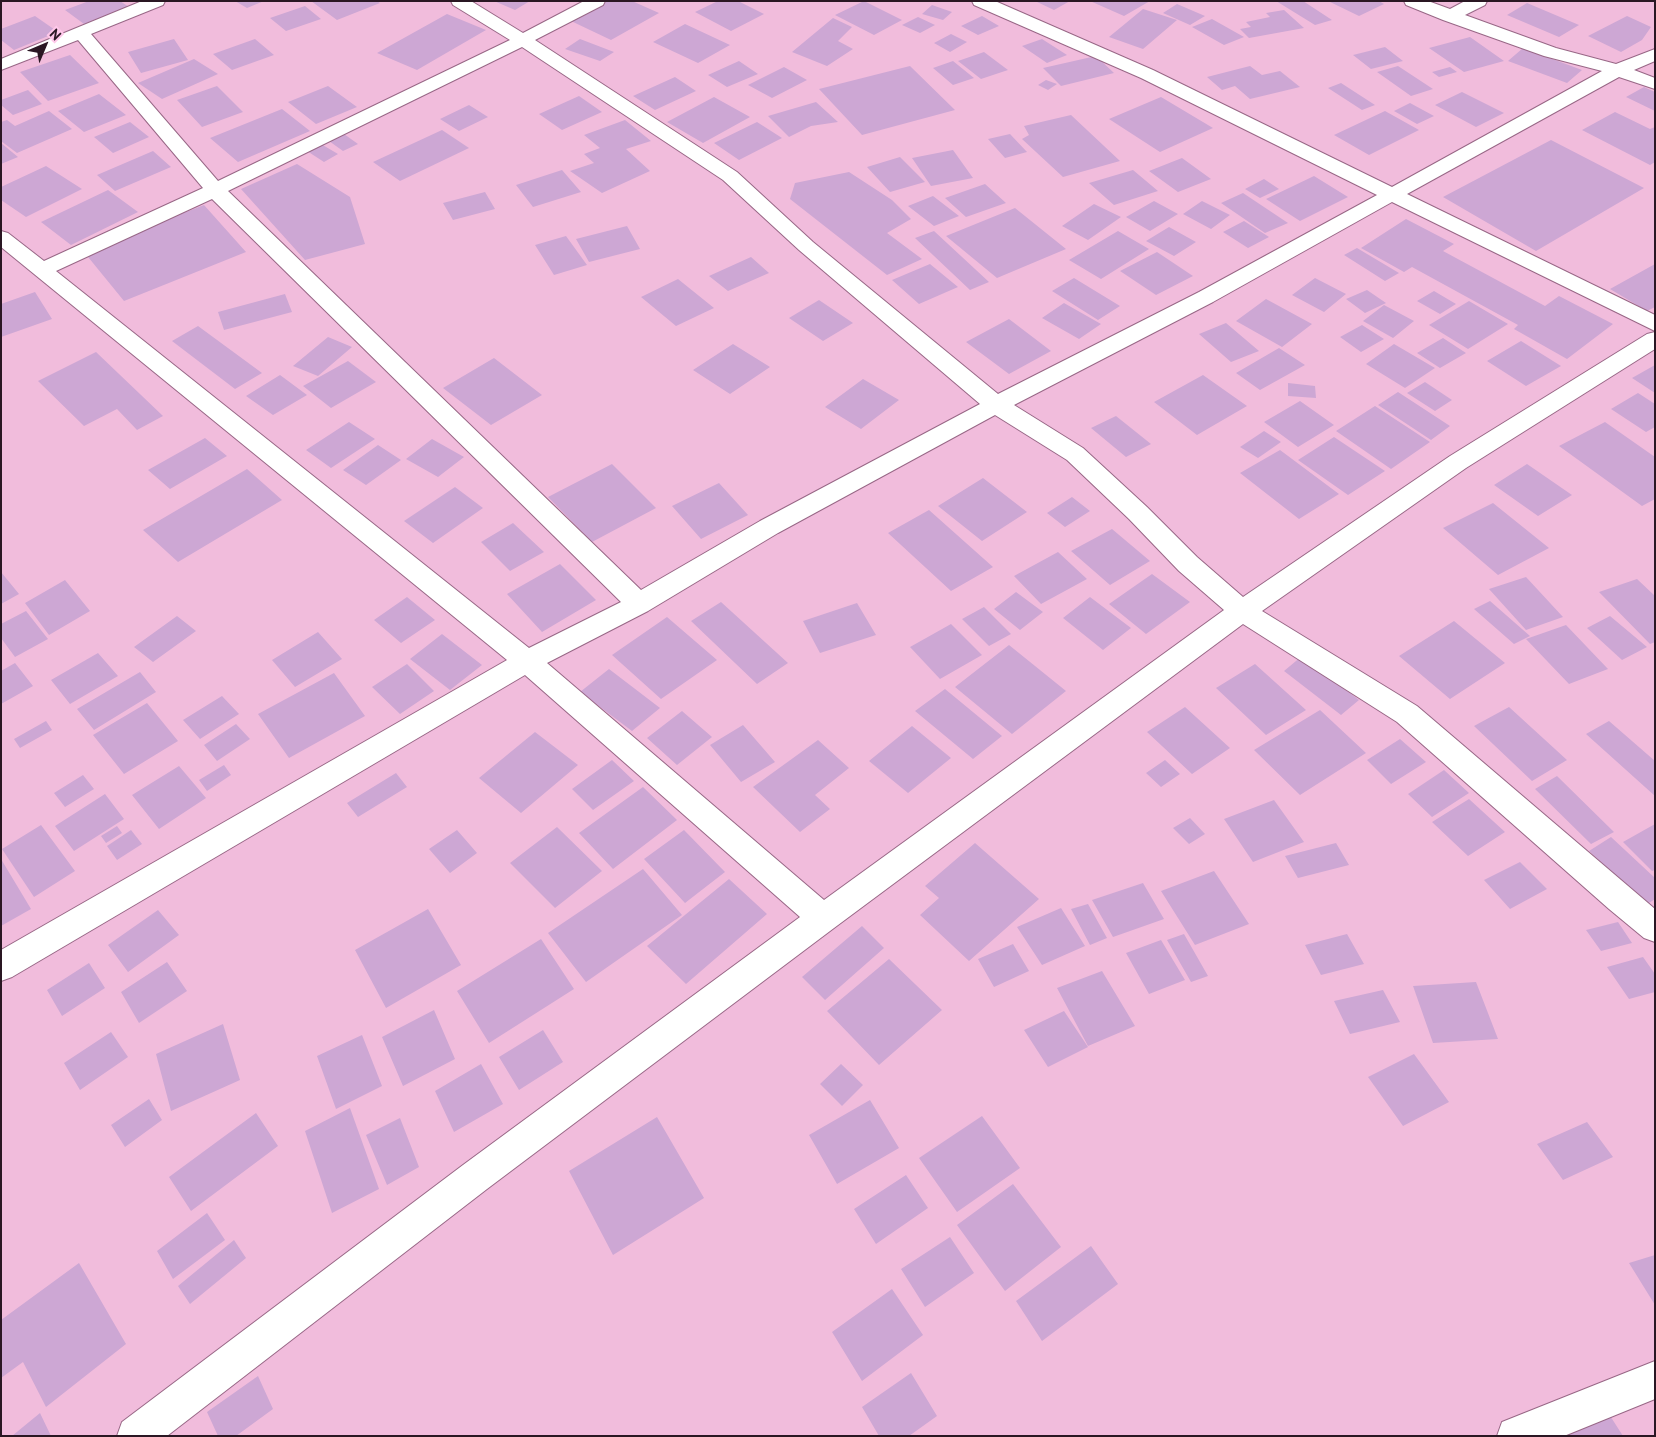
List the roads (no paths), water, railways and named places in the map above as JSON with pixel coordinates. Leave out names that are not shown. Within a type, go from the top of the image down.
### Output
[{"type":"street","points":[[1,65],[157,1]]},
{"type":"street","points":[[459,1],[523,40],[730,176],[806,246],[996,406],[1075,454],[1138,513],[1188,564],[1242,611],[1407,714],[1620,900],[1655,928]]},
{"type":"street","points":[[41,270],[215,190],[523,40],[597,1]]},
{"type":"street","points":[[980,1],[1147,74],[1655,324]]},
{"type":"street","points":[[1412,1],[1550,52],[1618,70],[1655,84]]},
{"type":"street","points":[[1449,16],[1479,1]]},
{"type":"street","points":[[81,33],[215,190],[638,604]]},
{"type":"street","points":[[1,967],[527,661],[638,604],[769,527],[1206,297],[1618,70],[1655,54]]},
{"type":"street","points":[[1,237],[527,661],[823,918]]},
{"type":"street","points":[[136,1436],[483,1171],[823,918],[1242,611],[1458,462],[1655,339]]},
{"type":"street","points":[[1516,1436],[1655,1380]]}]
